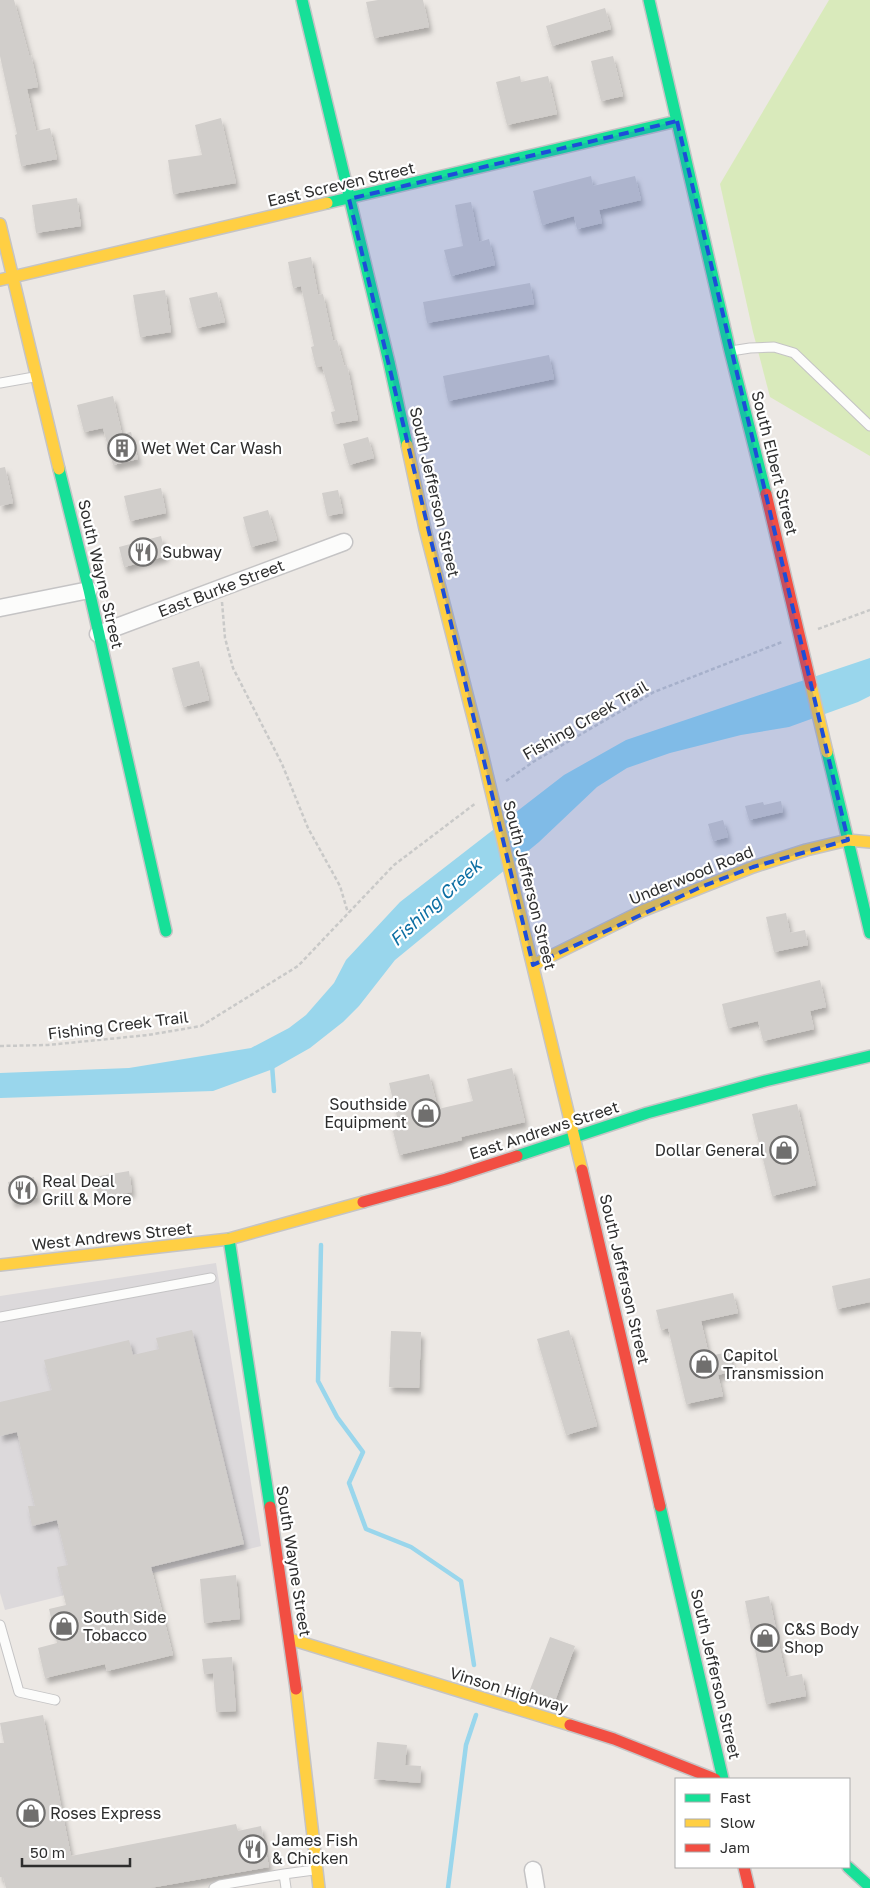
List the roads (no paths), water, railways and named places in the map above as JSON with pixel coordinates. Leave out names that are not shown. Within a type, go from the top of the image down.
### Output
[{"type":"street","name":"South Jefferson Street","points":[[302,0],[389,362],[425,529],[482,754],[575,1138],[723,1778]]},
{"type":"street","name":"South Elbert Street","points":[[649,0],[730,351],[766,494],[870,933]]},
{"type":"street","name":"East Screven Street","points":[[0,280],[678,121]]},
{"type":"street","name":"South Wayne Street","points":[[0,224],[89,590],[166,931]]},
{"type":"street","name":"East Burke Street","points":[[98,634],[344,542]]},
{"type":"street","points":[[0,608],[89,590]]},
{"type":"street","name":"Underwood Road","points":[[533,964],[642,911],[753,867],[806,850],[848,840],[870,842]]},
{"type":"street","name":"East Andrews Street","points":[[228,1239],[446,1179],[647,1113],[765,1081],[870,1056]]},
{"type":"street","name":"South Wayne Street","points":[[228,1239],[290,1639],[319,1888]]},
{"type":"street","name":"West Andrews Street","points":[[0,1265],[228,1239]]},
{"type":"street","name":"Vinson Highway","points":[[290,1639],[614,1739],[712,1778]]},
{"type":"street","points":[[744,1868],[749,1888]]},
{"type":"street","points":[[849,1868],[870,1886]]},
{"type":"street","points":[[533,1870],[536,1888]]},
{"type":"lane","points":[[730,351],[774,347],[794,353],[870,426]]},
{"type":"lane","points":[[0,383],[36,376]]},
{"type":"lane","points":[[0,1317],[210,1278]]},
{"type":"lane","points":[[0,1625],[19,1692],[55,1700]]},
{"type":"lane","points":[[214,1888],[220,1885],[316,1870]]},
{"type":"lane","points":[[284,1874],[286,1888]]},
{"type":"water","name":"Fishing Creek","points":[[870,658],[870,696],[858,702],[789,727],[741,735],[670,753],[627,768],[597,787],[539,842],[395,960],[359,1006],[343,1022],[310,1048],[273,1069],[213,1091],[0,1098],[0,1073],[129,1068],[251,1048],[289,1028],[306,1015],[334,983],[346,960],[400,902],[564,775],[626,740]]},
{"type":"waterway","points":[[272,1065],[274,1091]]},
{"type":"waterway","points":[[321,1245],[318,1381],[337,1417],[363,1452],[349,1483],[366,1529],[411,1547],[461,1581],[474,1665]]},
{"type":"waterway","points":[[448,1888],[466,1745],[476,1715]]},
{"type":"place","name":"Wet Wet Car Wash","points":[[122,448]]},
{"type":"place","name":"Subway","points":[[143,552]]},
{"type":"place","name":"Southside Equipment","points":[[426,1113]]},
{"type":"place","name":"Dollar General","points":[[784,1150]]},
{"type":"place","name":"Real Deal Grill & More","points":[[23,1190]]},
{"type":"place","name":"Capitol Transmission","points":[[704,1364]]},
{"type":"place","name":"South Side Tobacco","points":[[64,1626]]},
{"type":"place","name":"C&S Body Shop","points":[[765,1638]]},
{"type":"place","name":"Roses Express","points":[[31,1813]]},
{"type":"place","name":"James Fish & Chicken","points":[[253,1849]]}]
